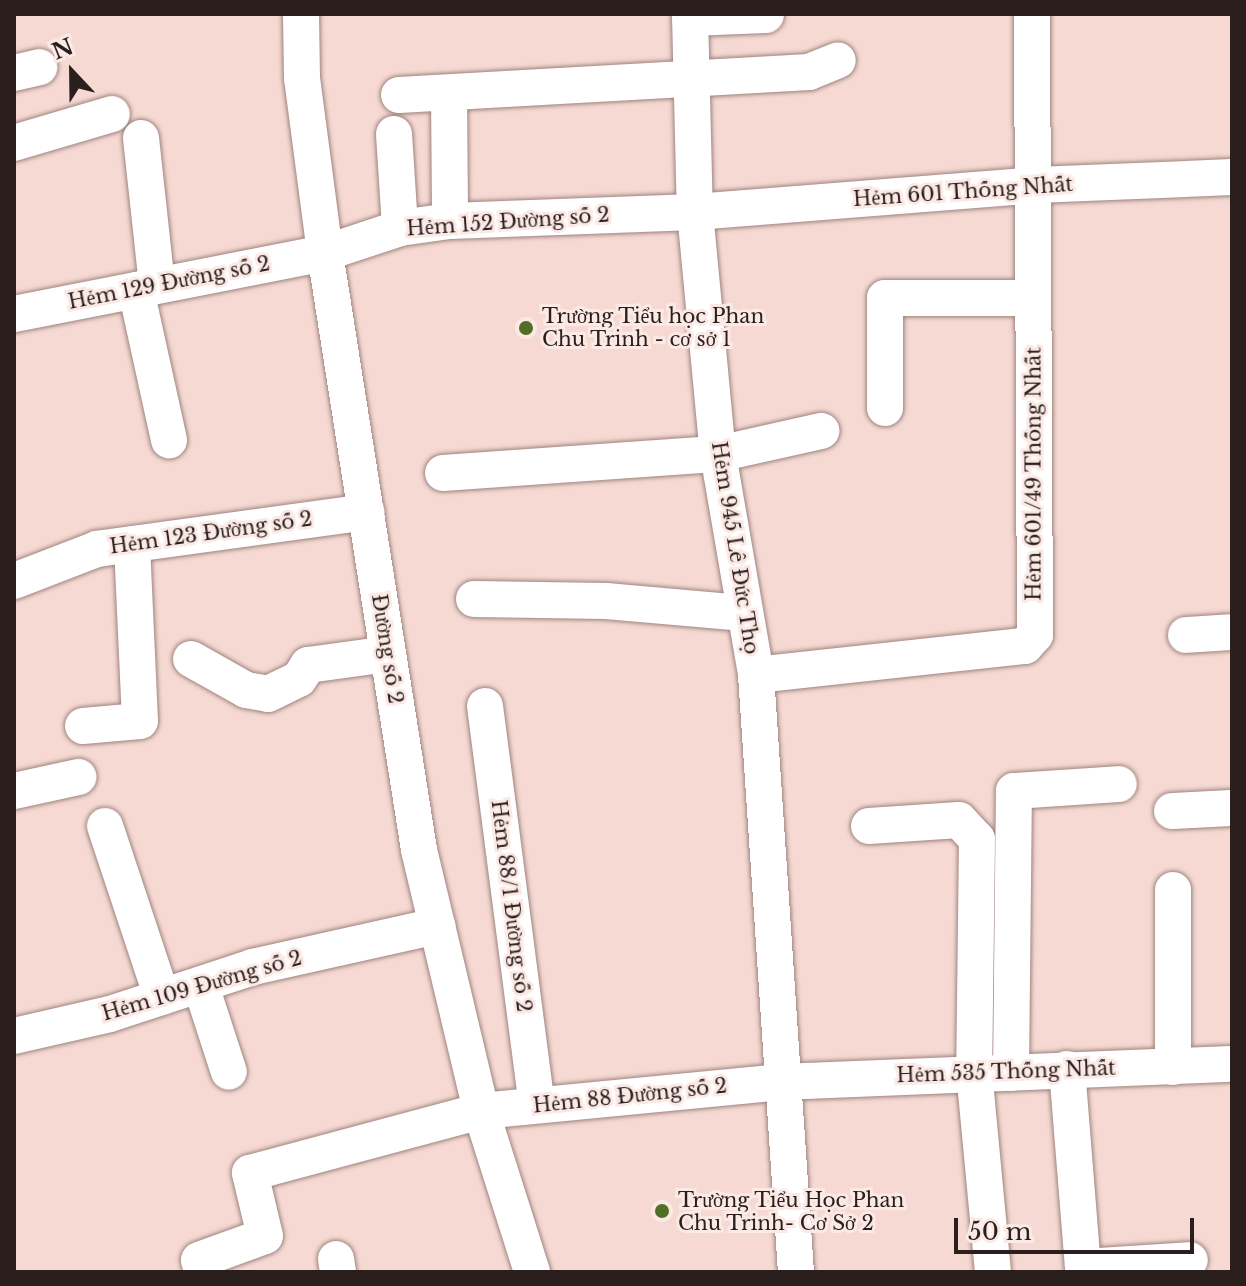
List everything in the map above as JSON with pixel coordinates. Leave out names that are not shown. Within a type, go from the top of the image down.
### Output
[{"type":"street","name":"Đường số 2","points":[[301,14],[302,78],[325,253],[419,850],[481,1111],[532,1272]]},
{"type":"street","name":"Hẻm 601/49 Thống Nhất","points":[[756,675],[1025,646],[1035,635],[1037,388],[1030,298],[1035,185],[1032,14]]},
{"type":"street","points":[[690,16],[766,15]]},
{"type":"street","name":"Hẻm 945 Lê Đức Thọ","points":[[690,16],[695,212],[718,454],[756,675],[780,1082],[796,1272]]},
{"type":"street","points":[[399,95],[449,96],[692,76],[809,72],[838,60]]},
{"type":"street","points":[[449,96],[450,221]]},
{"type":"street","points":[[14,143],[112,114]]},
{"type":"street","points":[[394,134],[400,228]]},
{"type":"street","points":[[141,138],[147,288],[169,440]]},
{"type":"street","name":"Hẻm 601 Thống Nhất","points":[[695,212],[1035,185],[1232,177]]},
{"type":"street","name":"Hẻm 152 Đường số 2","points":[[325,253],[400,228],[450,221],[695,212]]},
{"type":"street","name":"Hẻm 129 Đường số 2","points":[[15,310],[325,253]]},
{"type":"street","points":[[885,408],[885,298],[1030,298]]},
{"type":"street","points":[[443,473],[718,454],[821,431]]},
{"type":"street","name":"Hẻm 123 Đường số 2","points":[[14,581],[97,549],[366,512]]},
{"type":"street","points":[[83,726],[140,721],[132,544]]},
{"type":"street","points":[[474,599],[606,601],[744,613]]},
{"type":"street","points":[[1186,635],[1232,632]]},
{"type":"street","points":[[191,659],[246,690],[268,694],[299,679],[308,665],[388,654]]},
{"type":"street","name":"Hẻm 88/1 Đường số 2","points":[[485,706],[537,1105]]},
{"type":"street","points":[[14,791],[78,777]]},
{"type":"street","points":[[1011,1073],[1014,791],[1119,784]]},
{"type":"street","points":[[1172,811],[1232,808]]},
{"type":"street","points":[[869,826],[959,820],[977,839],[974,1071],[993,1272]]},
{"type":"street","points":[[105,826],[162,997]]},
{"type":"street","points":[[1173,890],[1173,1067]]},
{"type":"street","name":"Hẻm 109 Đường số 2","points":[[14,1036],[201,986],[253,967],[437,926]]},
{"type":"street","points":[[201,986],[229,1072]]},
{"type":"street","name":"Hẻm 535 Thống Nhất","points":[[780,1082],[974,1071],[1011,1073],[1232,1064]]},
{"type":"street","points":[[1067,1069],[1083,1267],[1190,1260]]},
{"type":"street","name":"Hẻm 88 Đường số 2","points":[[202,1272],[199,1260],[265,1236],[250,1173],[481,1111],[780,1082]]},
{"type":"place","name":"Trường Tiểu học Phan Chu Trinh - cơ sở 1","points":[[526,328]]},
{"type":"place","name":"Trường Tiểu Học Phan Chu Trinh- Cơ Sở 2","points":[[662,1211]]}]
